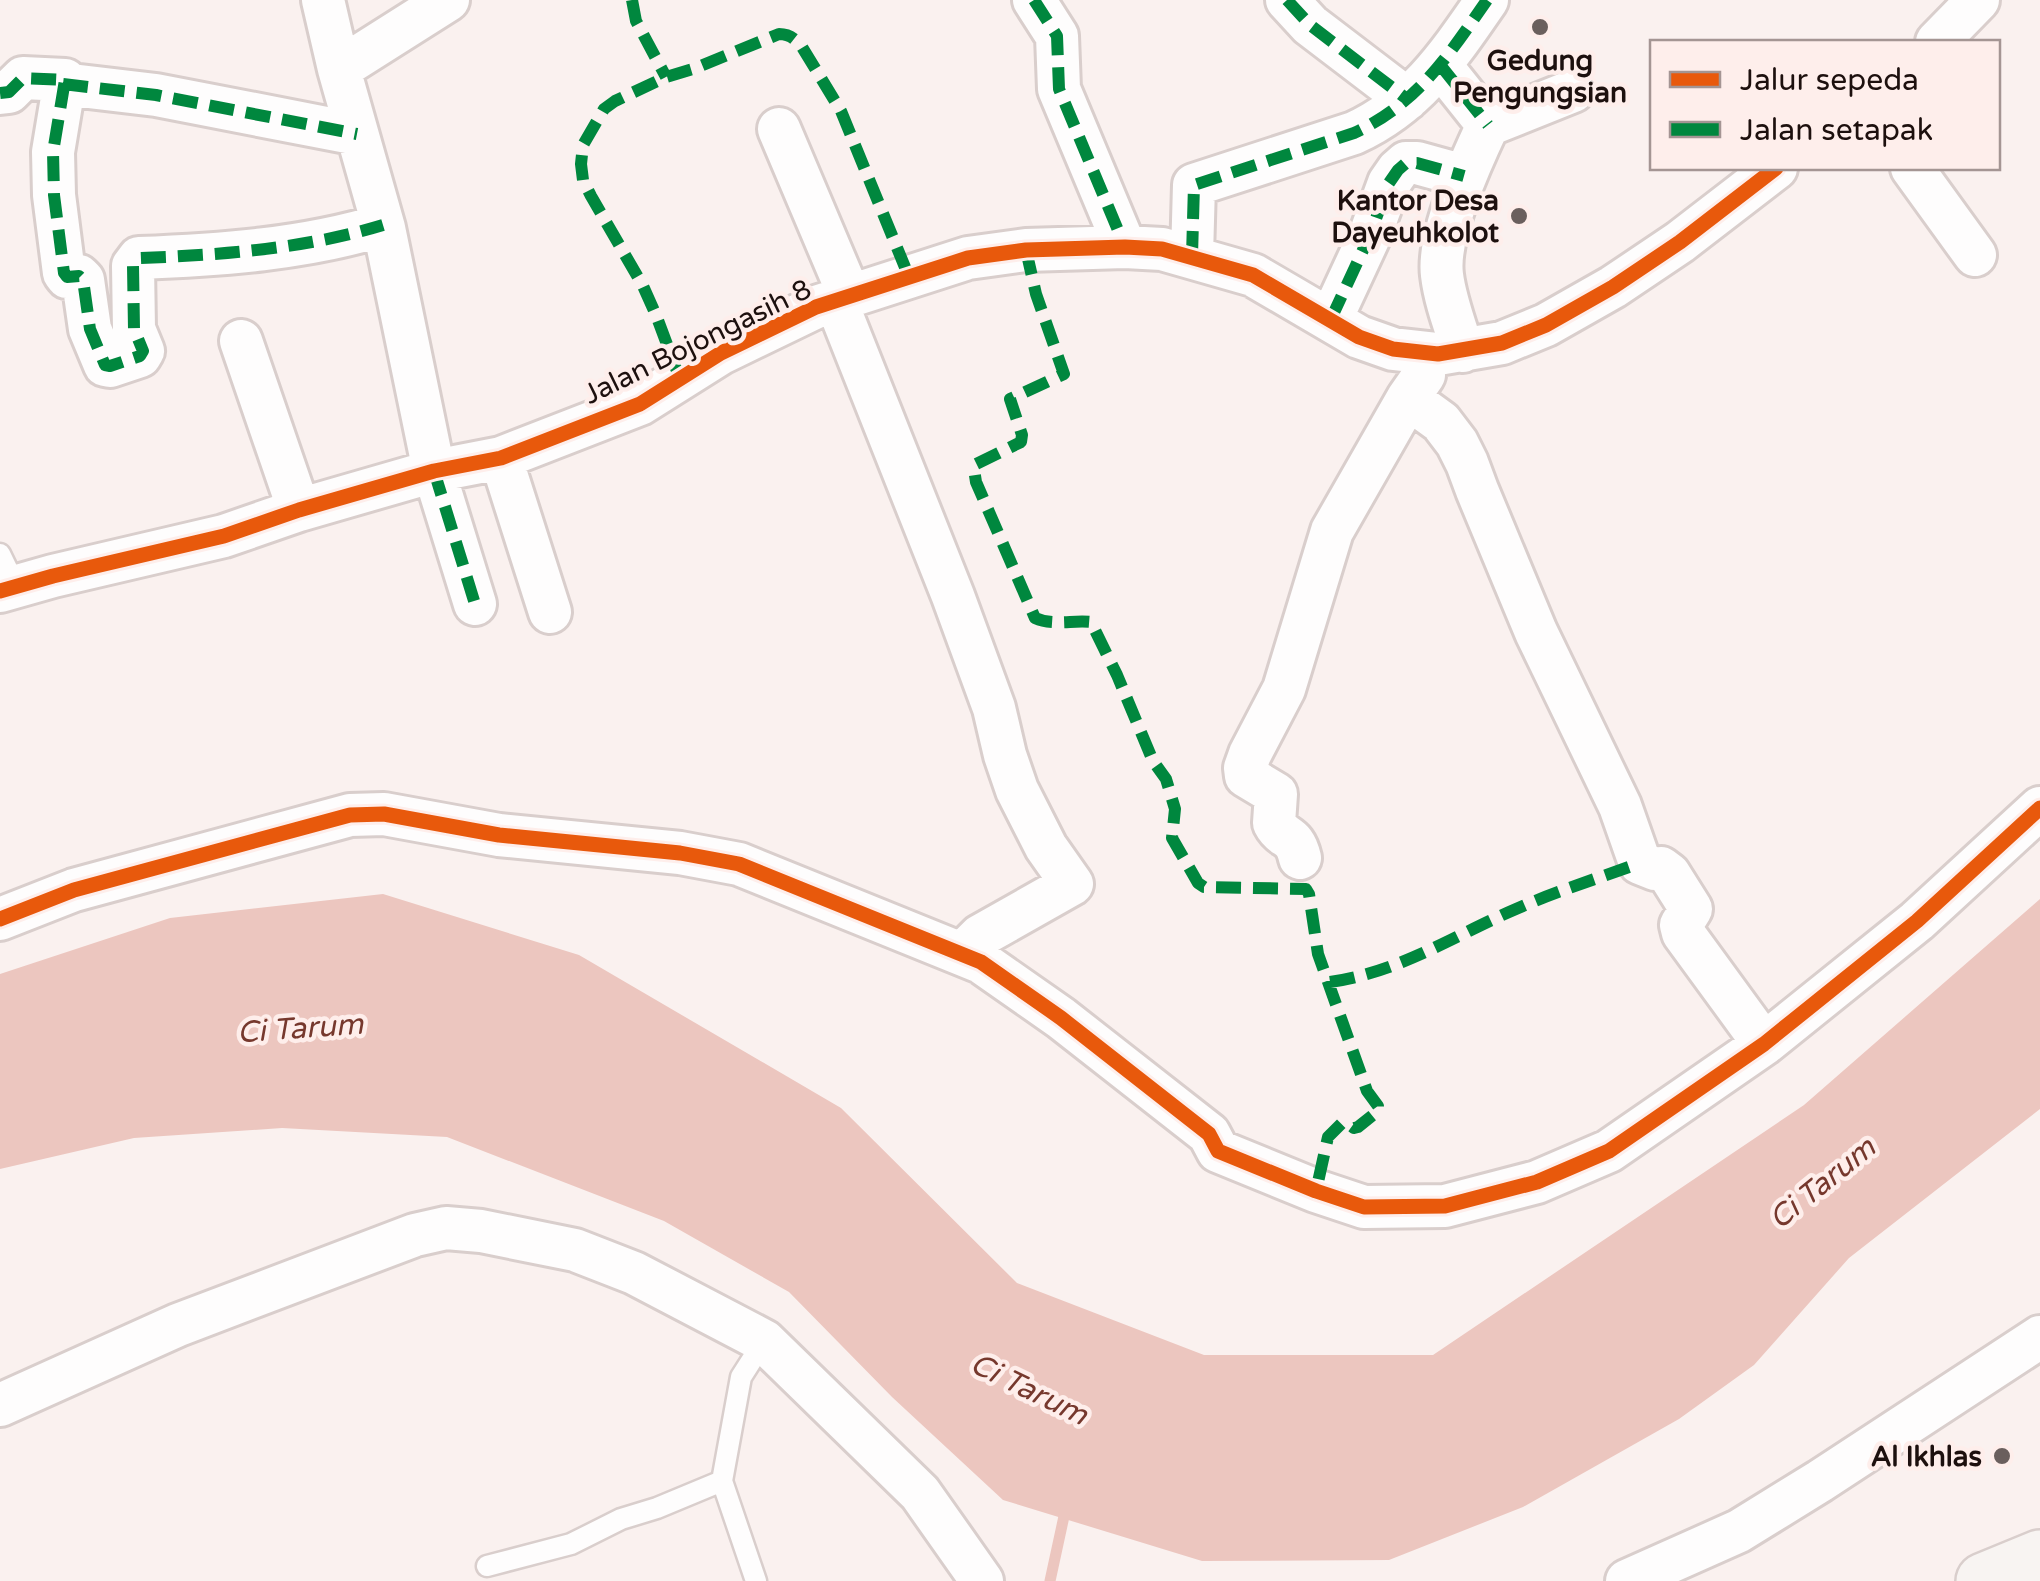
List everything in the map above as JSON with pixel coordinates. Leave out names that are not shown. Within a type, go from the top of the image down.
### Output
[{"type":"street","points":[[323,0],[383,225],[434,471],[475,604]]},
{"type":"street","points":[[339,69],[448,0]]},
{"type":"street","points":[[1034,0],[1057,36],[1058,89],[1124,246]]},
{"type":"street","points":[[1287,0],[1310,25],[1407,98]]},
{"type":"street","points":[[1192,256],[1194,185],[1354,133],[1393,112],[1441,66],[1487,0]]},
{"type":"street","points":[[1939,40],[1978,0]]},
{"type":"street","points":[[1441,66],[1488,126]]},
{"type":"street","points":[[0,93],[9,92],[23,78],[64,80],[53,152],[64,273],[83,280],[90,329],[104,365],[140,356],[143,351],[134,329],[133,266],[139,258],[280,248],[383,225]]},
{"type":"street","points":[[64,84],[156,95],[357,134]]},
{"type":"street","points":[[1300,858],[1297,844],[1276,828],[1276,794],[1246,776],[1245,768],[1284,689],[1332,531],[1408,398],[1450,352],[1441,270],[1444,246],[1464,176],[1488,126],[1573,91]]},
{"type":"street","points":[[779,129],[843,299],[868,378],[994,708],[1018,790],[1046,847],[1072,884],[980,936],[962,954]]},
{"type":"street","points":[[1331,319],[1398,170],[1417,163],[1464,176]]},
{"type":"street","name":"Jalan Bojongasih 8","points":[[5,577],[224,536],[434,471],[500,458],[640,404],[721,352],[816,307],[968,258],[1026,250],[1124,246],[1162,249],[1253,276],[1359,337],[1393,349],[1450,352],[1502,344],[1613,288],[1773,170]]},
{"type":"street","points":[[1913,170],[1974,255]]},
{"type":"street","points":[[241,341],[299,510]]},
{"type":"street","points":[[1408,398],[1440,422],[1467,462],[1536,632],[1620,806],[1640,863],[1669,874],[1692,910],[1680,926],[1683,933],[1764,1044]]},
{"type":"street","points":[[500,458],[550,612]]},
{"type":"street","points":[[0,918],[92,885],[350,815],[384,814],[498,835],[680,853],[739,864],[981,962],[1061,1018],[1209,1134],[1218,1150],[1364,1207],[1445,1206],[1537,1182],[1609,1151],[1764,1044],[1917,920],[2040,808]]},
{"type":"street","points":[[0,1405],[178,1325],[416,1235],[446,1228],[481,1231],[576,1250],[634,1272],[764,1341],[920,1493],[982,1581]]},
{"type":"street","points":[[1627,1581],[1739,1531],[2040,1337]]},
{"type":"street","points":[[1984,1581],[2040,1558]]},
{"type":"lane","points":[[756,1581],[722,1481],[741,1377],[764,1341]]},
{"type":"lane","points":[[487,1566],[570,1544],[722,1481]]},
{"type":"water","name":"Ci Tarum","points":[[383,894],[579,955],[841,1108],[1017,1283],[1204,1355],[1433,1355],[1804,1105],[2040,899],[2040,1109],[1849,1258],[1754,1365],[1679,1419],[1523,1507],[1389,1560],[1202,1561],[1003,1500],[892,1397],[789,1292],[664,1221],[447,1137],[282,1128],[134,1138],[0,1169],[0,974],[170,918]]},
{"type":"waterway","points":[[1050,1581],[1066,1507]]},
{"type":"marked path","points":[[632,0],[636,21],[666,77]]},
{"type":"marked path","points":[[1034,0],[1057,36],[1059,89],[1125,247]]},
{"type":"marked path","points":[[1287,0],[1310,25],[1407,99]]},
{"type":"marked path","points":[[1192,256],[1194,185],[1354,133],[1376,121],[1430,76],[1487,0]]},
{"type":"marked path","points":[[680,379],[643,286],[591,196],[581,164],[583,145],[604,109],[666,77],[779,34],[795,39],[841,111],[909,277]]},
{"type":"marked path","points":[[1441,66],[1488,125]]},
{"type":"marked path","points":[[0,93],[9,92],[23,78],[65,80],[53,152],[64,273],[83,280],[90,329],[105,365],[140,356],[143,351],[134,329],[133,266],[139,258],[262,249],[323,240],[383,225]]},
{"type":"marked path","points":[[63,84],[156,95],[357,134]]},
{"type":"marked path","points":[[1331,319],[1398,170],[1406,163],[1417,163],[1464,176]]},
{"type":"marked path","points":[[1026,250],[1036,294],[1064,374],[1010,399],[1021,442],[976,464],[976,482],[1035,618],[1091,622],[1153,761],[1166,779],[1175,809],[1172,838],[1198,883],[1204,887],[1306,889],[1309,894],[1318,954],[1367,1091],[1378,1106],[1378,1111],[1358,1127],[1342,1123],[1328,1137],[1316,1191]]},
{"type":"marked path","points":[[434,471],[475,604]]},
{"type":"marked path","points":[[1330,982],[1403,962],[1531,902],[1640,863]]},
{"type":"cycle path","points":[[0,591],[224,536],[434,471],[501,458],[640,404],[721,353],[816,307],[968,258],[1026,250],[1162,249],[1253,275],[1359,337],[1393,349],[1438,354],[1502,343],[1546,325],[1613,287],[1680,242],[1773,170]]},
{"type":"cycle path","points":[[0,919],[74,890],[350,815],[384,814],[499,835],[680,853],[739,864],[981,962],[1061,1018],[1209,1134],[1218,1151],[1364,1207],[1445,1206],[1537,1182],[1609,1151],[1764,1044],[1917,921],[2040,808]]},
{"type":"place","name":"Gedung Pengungsian","points":[[1540,27]]},
{"type":"place","name":"Kantor Desa Dayeuhkolot","points":[[1519,216]]},
{"type":"place","name":"Al Ikhlas","points":[[2002,1456]]}]
